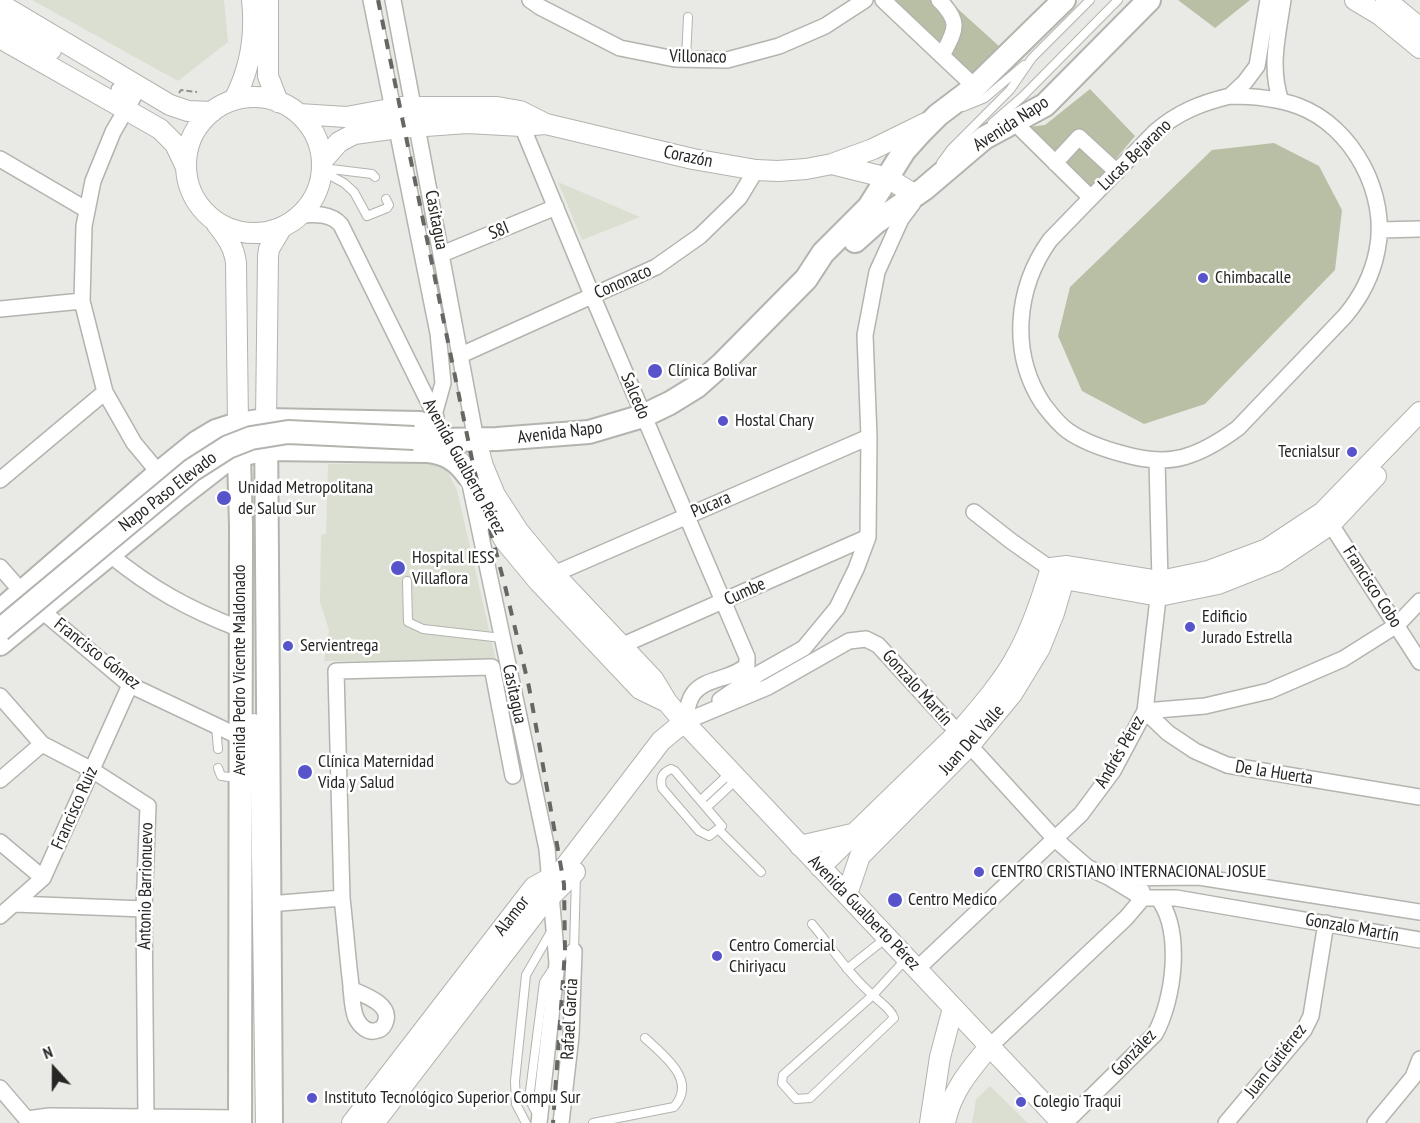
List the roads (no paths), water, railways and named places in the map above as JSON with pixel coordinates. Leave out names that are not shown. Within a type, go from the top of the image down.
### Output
[{"type":"main road","points":[[234,100],[244,81],[252,46],[252,0]]},
{"type":"main road","points":[[268,0],[268,76],[278,102]]},
{"type":"main road","name":"Avenida Napo","points":[[0,644],[212,470],[240,455],[266,449],[543,437],[589,432],[643,416],[670,403],[696,387],[722,364],[806,279],[823,254],[869,207],[904,151],[938,116],[975,87],[1064,0]]},
{"type":"main road","name":"Avenida Napo","points":[[806,279],[831,262],[875,223],[919,192],[984,138],[1045,105],[1149,0]]},
{"type":"main road","points":[[1355,0],[1386,4],[1420,28]]},
{"type":"main road","points":[[0,4],[130,98],[168,136],[181,154],[193,198],[203,212],[216,223],[242,233],[256,234],[282,227],[300,215],[315,195],[322,166],[319,143],[311,127],[299,114],[278,102],[256,97],[234,100],[212,112],[201,122],[192,135],[185,165]]},
{"type":"main road","points":[[1386,4],[1420,48]]},
{"type":"main road","points":[[0,20],[130,98]]},
{"type":"main road","points":[[0,38],[130,98],[180,109],[212,112]]},
{"type":"main road","name":"Corazón","points":[[322,166],[339,142],[349,135],[403,121],[413,106],[497,107],[520,111],[546,123],[693,159],[756,170],[797,170],[832,164],[891,141],[938,116]]},
{"type":"main road","name":"Corazón","points":[[299,114],[522,126],[546,123]]},
{"type":"main road","name":"Corazón","points":[[832,164],[888,178],[919,192]]},
{"type":"main road","name":"Avenida Pedro Vicente Maldonado","points":[[216,223],[231,243],[236,263],[240,455],[240,779],[247,1121]]},
{"type":"main road","name":"Avenida Pedro Vicente Maldonado","points":[[271,1123],[266,449],[268,256],[269,249],[282,227]]},
{"type":"main road","points":[[1327,518],[1420,412]]},
{"type":"main road","points":[[0,611],[196,443],[216,431],[238,424],[266,420],[420,423],[427,426],[432,442],[440,453],[451,457],[468,475]]},
{"type":"main road","points":[[1061,571],[1160,589],[1218,584],[1276,561],[1327,518],[1420,431]]},
{"type":"main road","name":"Napo Paso Elevado","points":[[0,630],[192,470],[228,447],[251,438],[288,432],[432,442]]},
{"type":"main road","name":"Avenida Gualberto Pérez","points":[[476,440],[483,466],[495,495],[519,532],[554,574],[623,645],[653,679],[667,702],[734,776],[989,1047],[1064,1123]]},
{"type":"main road","name":"Avenida Gualberto Pérez","points":[[468,475],[505,541],[539,582],[640,689],[667,702]]},
{"type":"main road","name":"Juan Del Valle","points":[[820,867],[854,833],[964,739],[1012,694],[1040,648],[1054,613],[1061,571]]},
{"type":"main road","name":"Alamor","points":[[352,1123],[534,888],[552,886],[577,871],[671,748],[684,722]]},
{"type":"main road","name":"Alamor","points":[[374,1123],[539,909],[561,872],[662,741],[684,722]]},
{"type":"main road","name":"Juan Del Valle","points":[[847,894],[860,856],[964,739]]},
{"type":"main road","points":[[800,846],[854,833]]},
{"type":"main road","points":[[930,1123],[940,1057],[953,1008]]},
{"type":"main road","points":[[945,1123],[952,1098],[965,1077],[989,1047]]},
{"type":"street","name":"Casitagua","points":[[371,0],[442,254],[476,440]]},
{"type":"street","points":[[393,0],[413,106]]},
{"type":"street","name":"Villonaco","points":[[531,0],[540,7],[620,48],[686,59],[727,60],[779,46],[825,26],[865,0]]},
{"type":"street","points":[[883,0],[975,87]]},
{"type":"street","points":[[939,0],[955,21],[954,32],[942,56]]},
{"type":"street","points":[[1230,96],[1257,66],[1268,0]]},
{"type":"street","points":[[1281,101],[1275,86],[1273,70],[1283,0]]},
{"type":"street","name":"Lucas Bejarano","points":[[1230,96],[1254,96],[1281,101],[1300,106],[1342,136],[1370,178],[1379,230],[1378,249],[1371,274],[1357,302],[1238,428],[1209,448],[1190,456],[1157,460],[1133,457],[1110,451],[1066,430],[1049,413],[1027,373],[1020,333],[1027,287],[1041,253],[1050,240],[1171,118],[1191,108],[1230,96]]},
{"type":"street","points":[[130,98],[101,157],[93,181],[82,248],[82,301],[105,392],[129,435],[159,473]]},
{"type":"street","name":"Casitagua","points":[[403,121],[438,333],[443,383],[435,415]]},
{"type":"street","points":[[1014,122],[1091,198]]},
{"type":"street","name":"Salcedo","points":[[522,126],[592,296],[747,657],[747,665]]},
{"type":"street","points":[[1055,163],[1079,137],[1116,172]]},
{"type":"street","points":[[0,159],[87,210]]},
{"type":"street","name":"Cononaco","points":[[461,354],[656,267],[700,236],[739,198],[756,170]]},
{"type":"street","points":[[684,722],[758,674],[804,648],[837,608],[856,569],[868,537],[869,437],[865,335],[877,272],[901,219],[919,192]]},
{"type":"street","name":"S8I","points":[[442,254],[556,207]]},
{"type":"street","name":"Avenida Gualberto Pérez","points":[[300,215],[322,215],[337,220],[341,225],[435,415],[432,442]]},
{"type":"street","points":[[1379,230],[1420,229]]},
{"type":"street","points":[[0,309],[82,301]]},
{"type":"street","points":[[0,480],[105,392]]},
{"type":"street","name":"Pucara","points":[[554,574],[869,437]]},
{"type":"street","name":"Andrés Pérez","points":[[912,963],[1055,839],[1081,813],[1113,771],[1144,711],[1160,589],[1157,460]]},
{"type":"street","name":"Casitagua","points":[[468,475],[547,849],[552,886],[557,963],[537,1122]]},
{"type":"street","points":[[974,512],[1011,541],[1061,571]]},
{"type":"street","name":"Francisco Cobo","points":[[1327,518],[1420,662]]},
{"type":"street","name":"Cumbe","points":[[623,645],[868,537]]},
{"type":"street","points":[[109,554],[139,578],[171,598],[204,615],[240,629]]},
{"type":"street","name":"Francisco Gómez","points":[[0,567],[41,610],[130,685],[240,737]]},
{"type":"street","points":[[1144,711],[1205,706],[1269,691],[1343,659],[1397,625],[1420,601]]},
{"type":"street","name":"Gonzalo Martín","points":[[684,722],[768,687],[849,641],[866,639],[878,645],[1055,839],[1087,867],[1150,898],[1176,898],[1420,940]]},
{"type":"street","name":"Alamor","points":[[684,722],[692,695],[701,687],[741,671],[747,665]]},
{"type":"street","points":[[351,988],[342,898],[336,671],[492,667],[513,776]]},
{"type":"street","name":"Francisco Ruiz","points":[[0,916],[43,878],[130,685]]},
{"type":"street","name":"Antonio Barrionuevo","points":[[0,696],[5,714],[42,744],[92,770],[148,806],[144,909],[143,1120]]},
{"type":"street","name":"De la Huerta","points":[[1144,711],[1168,733],[1195,751],[1227,765],[1420,797]]},
{"type":"street","points":[[0,780],[42,744]]},
{"type":"street","points":[[1,844],[43,878]]},
{"type":"street","name":"Gonzalo Martín","points":[[1110,878],[1198,877],[1420,912]]},
{"type":"street","name":"González","points":[[1064,1123],[1155,1034],[1163,1019],[1172,984],[1173,963],[1168,918],[1164,906],[1150,898],[1134,879]]},
{"type":"street","points":[[269,904],[342,898]]},
{"type":"street","points":[[989,1047],[1150,898]]},
{"type":"street","points":[[15,904],[144,909]]},
{"type":"street","name":"Juan Gutiérrez","points":[[1226,1123],[1296,1040],[1311,1016],[1326,923]]},
{"type":"street","name":"Rafael Garcia","points":[[561,1123],[572,1036],[574,951]]},
{"type":"street","points":[[1376,1123],[1413,1077],[1420,1059]]},
{"type":"street","points":[[0,1088],[28,1121],[48,1116],[247,1121]]},
{"type":"lane","points":[[938,116],[986,98],[1032,58],[1090,0]]},
{"type":"lane","points":[[919,192],[957,154],[1022,97],[1118,0]]},
{"type":"lane","points":[[686,59],[688,17]]},
{"type":"lane","points":[[919,192],[951,149],[1010,90],[1032,58]]},
{"type":"lane","points":[[322,166],[372,174],[375,177]]},
{"type":"lane","points":[[322,166],[354,192],[367,216],[387,208],[389,205],[386,199]]},
{"type":"lane","points":[[407,581],[408,622],[411,624],[423,629],[502,638]]},
{"type":"lane","points":[[247,1121],[254,718]]},
{"type":"lane","points":[[216,726],[218,749]]},
{"type":"lane","points":[[218,768],[221,776],[240,779]]},
{"type":"lane","points":[[671,769],[675,771],[707,807],[722,826],[709,836],[699,831],[662,788],[660,781],[662,775],[671,769]]},
{"type":"lane","points":[[701,800],[734,776]]},
{"type":"lane","points":[[707,807],[734,776]]},
{"type":"lane","points":[[719,830],[761,872]]},
{"type":"lane","points":[[557,963],[565,951],[574,951],[577,871]]},
{"type":"lane","points":[[812,924],[847,969],[872,996],[892,1012],[894,1018],[810,1098],[796,1099],[782,1083],[783,1075],[872,996],[912,963]]},
{"type":"lane","points":[[537,1122],[516,1104],[515,1081],[526,975],[554,926]]},
{"type":"lane","points":[[847,969],[887,937]]},
{"type":"lane","points":[[593,1123],[674,1107],[679,1102],[683,1090],[681,1077],[674,1066],[645,1038]]},
{"type":"railway","points":[[378,0],[474,469],[529,687],[564,884],[565,951],[553,1123]]},
{"type":"place","name":"Chimbacalle","points":[[1203,278]]},
{"type":"place","name":"Clínica Bolivar","points":[[655,371]]},
{"type":"place","name":"Hostal Chary","points":[[723,421]]},
{"type":"place","name":"Tecnialsur","points":[[1352,452]]},
{"type":"place","name":"Unidad Metropolitana de Salud Sur","points":[[224,498]]},
{"type":"place","name":"Hospital IESS Villaflora","points":[[398,568]]},
{"type":"place","name":"Edificio Jurado Estrella","points":[[1190,627]]},
{"type":"place","name":"Servientrega","points":[[288,646]]},
{"type":"place","name":"Clínica Maternidad Vida y Salud","points":[[305,772]]},
{"type":"place","name":"CENTRO CRISTIANO INTERNACIONAL JOSUE","points":[[979,872]]},
{"type":"place","name":"Centro Medico","points":[[895,900]]},
{"type":"place","name":"Centro Comercial Chiriyacu","points":[[717,956]]},
{"type":"place","name":"Instituto Tecnológico Superior Compu Sur","points":[[312,1098]]},
{"type":"place","name":"Colegio Traqui","points":[[1021,1102]]}]
